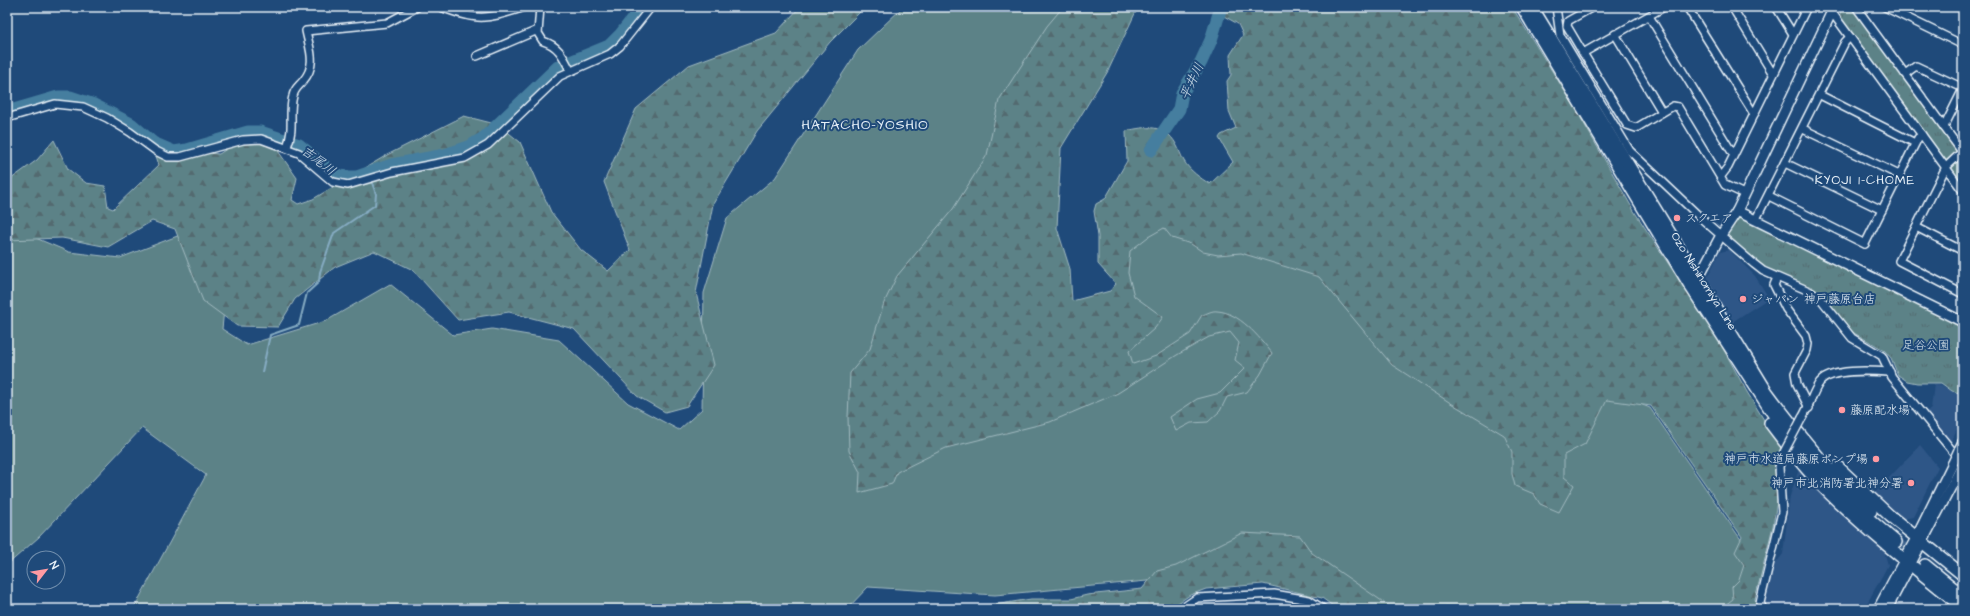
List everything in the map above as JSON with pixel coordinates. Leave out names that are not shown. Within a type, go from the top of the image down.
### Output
[{"type":"main road","name":"Ozo Nishinomiya Line","points":[[1522,7],[1744,362],[1791,423],[1828,467],[1853,495],[1898,539]]},
{"type":"main road","name":"Ozo Nishinomiya Line","points":[[1532,7],[1694,281]]},
{"type":"main road","points":[[1744,362],[1850,480],[1963,575]]},
{"type":"main road","points":[[1744,362],[1754,398],[1766,417],[1803,465],[1842,505],[1908,563],[1963,607]]},
{"type":"main road","points":[[1963,586],[1927,562],[1963,596]]},
{"type":"street","points":[[288,146],[292,135],[292,96],[296,87],[311,72],[312,63],[306,31],[388,23],[417,7]]},
{"type":"street","points":[[441,7],[465,16],[480,19],[525,7]]},
{"type":"street","points":[[540,7],[538,33],[543,41],[554,44],[570,70]]},
{"type":"street","points":[[7,118],[55,104],[83,107],[107,118],[130,132],[156,151],[168,156],[180,157],[243,140],[261,139],[288,146],[308,160],[333,182],[348,185],[392,172],[465,158],[488,145],[560,76],[570,70],[598,60],[620,46],[651,7]]},
{"type":"street","points":[[1556,7],[1560,35],[1630,151],[1702,219],[1763,271],[1809,291],[1820,298],[1852,338],[1882,356],[1890,372],[1913,405],[1962,466],[1920,540],[1887,609]]},
{"type":"street","points":[[1593,7],[1568,21],[1567,26],[1627,125],[1636,128],[1662,112],[1674,106],[1678,107],[1726,185],[1744,194]]},
{"type":"street","points":[[1583,53],[1664,7]]},
{"type":"street","points":[[1688,7],[1754,114]]},
{"type":"street","points":[[1732,7],[1773,74]]},
{"type":"street","points":[[1776,7],[1793,34]]},
{"type":"street","points":[[1721,176],[1728,167],[1733,154],[1807,7]]},
{"type":"street","points":[[1885,7],[1963,45]]},
{"type":"street","points":[[1859,8],[1905,74],[1963,152],[1946,167],[1899,261],[1963,294]]},
{"type":"street","points":[[1694,281],[1737,210],[1831,9],[1963,190]]},
{"type":"street","points":[[1649,16],[1733,154]]},
{"type":"street","points":[[478,56],[538,30]]},
{"type":"street","points":[[1615,34],[1662,112]]},
{"type":"street","points":[[1756,219],[1803,129],[1845,42],[1850,36]]},
{"type":"street","points":[[1905,74],[1916,66],[1963,89],[1944,127]]},
{"type":"street","points":[[1820,95],[1915,143]]},
{"type":"street","points":[[1803,129],[1899,175]]},
{"type":"street","points":[[1769,196],[1865,244],[1915,143],[1922,135]]},
{"type":"street","points":[[1785,163],[1882,210]]},
{"type":"street","points":[[1737,210],[1963,322]]},
{"type":"street","points":[[1916,227],[1963,251]]},
{"type":"street","points":[[1777,278],[1774,285],[1786,309],[1806,336],[1808,344],[1807,350],[1795,373],[1797,384],[1809,408]]},
{"type":"street","points":[[1763,609],[1760,602],[1782,512],[1779,467],[1784,452],[1809,408],[1818,385],[1826,377],[1861,370],[1890,372]]},
{"type":"street","points":[[1920,540],[1961,446]]},
{"type":"street","points":[[1878,609],[1908,563]]},
{"type":"street","points":[[1181,609],[1197,598],[1274,594],[1309,600],[1323,609]]},
{"type":"shaded area","points":[[1729,250],[1755,276],[1769,298],[1732,322],[1706,280],[1720,252]]},
{"type":"shaded area","points":[[1934,384],[1941,385],[1955,393],[1963,395],[1963,417],[1950,443],[1924,412],[1931,409]]},
{"type":"shaded area","points":[[1920,445],[1938,467],[1913,517],[1902,519],[1874,494]]},
{"type":"shaded area","points":[[1799,469],[1840,511],[1884,551],[1888,565],[1864,609],[1769,609],[1766,601],[1772,568],[1783,554],[1790,496]]},
{"type":"green space","points":[[800,7],[865,7],[830,42],[757,131],[713,204],[696,293],[714,365],[687,406],[665,412],[637,396],[574,329],[509,312],[458,320],[413,270],[374,251],[335,267],[295,299],[278,327],[237,326],[203,301],[175,229],[152,221],[108,247],[62,238],[7,240],[7,182],[37,160],[54,140],[68,169],[86,183],[105,186],[108,207],[113,209],[159,165],[155,153],[166,158],[205,153],[219,154],[236,143],[259,141],[276,148],[297,178],[292,200],[298,204],[313,199],[387,155],[464,116],[499,125],[520,142],[551,212],[581,250],[608,271],[630,250],[604,182],[636,109],[689,65],[776,33]]},
{"type":"green space","points":[[903,7],[1081,7],[1024,229],[1036,323],[1126,306],[1118,211],[1168,194],[1574,377],[1650,408],[1762,570],[1752,609],[1386,609],[1321,565],[995,595],[868,587],[847,609],[135,609],[135,606],[206,475],[142,428],[39,537],[7,565],[7,226],[69,252],[120,258],[180,235],[229,260],[222,329],[247,345],[326,321],[390,284],[453,335],[492,329],[559,340],[628,403],[679,430],[702,409],[704,293],[727,218],[775,178],[858,50]]},
{"type":"green space","points":[[1063,7],[1138,7],[1108,71],[1061,148],[1057,228],[1070,269],[1072,301],[1110,291],[1116,284],[1098,264],[1098,236],[1094,211],[1096,204],[1105,199],[1127,161],[1126,131],[1141,128],[1154,128],[1166,133],[1172,137],[1186,165],[1199,177],[1210,184],[1233,162],[1219,138],[1221,135],[1236,128],[1229,111],[1227,81],[1231,75],[1230,55],[1243,35],[1238,24],[1222,15],[1225,7],[1512,7],[1574,106],[1634,211],[1719,341],[1747,392],[1781,448],[1775,465],[1777,501],[1773,526],[1755,599],[1758,609],[1720,609],[1733,599],[1732,587],[1739,580],[1744,565],[1735,552],[1742,537],[1651,406],[1607,400],[1585,444],[1564,455],[1564,477],[1574,485],[1559,512],[1540,504],[1534,494],[1515,486],[1512,474],[1512,452],[1504,435],[1392,365],[1319,277],[1241,253],[1218,255],[1203,252],[1191,244],[1172,238],[1164,228],[1148,237],[1130,251],[1128,273],[1134,296],[1163,317],[1155,328],[1129,351],[1133,364],[1156,356],[1190,334],[1202,315],[1213,311],[1225,312],[1248,326],[1272,353],[1260,375],[1247,392],[1227,397],[1220,411],[1208,422],[1191,423],[1176,431],[1170,417],[1197,399],[1220,393],[1245,368],[1235,360],[1239,343],[1230,332],[1209,337],[1177,355],[1118,393],[1050,422],[946,448],[897,472],[892,484],[859,493],[860,472],[849,451],[848,417],[850,373],[870,349],[884,303],[897,276],[953,209],[987,155],[999,100],[1047,26]]},
{"type":"green space","points":[[1842,7],[1852,7],[1960,151],[1946,162],[1839,17]]},
{"type":"green space","points":[[1962,155],[1963,157],[1963,186],[1949,166]]},
{"type":"green space","name":"足谷公園","points":[[1737,211],[1963,321],[1963,394],[1952,391],[1941,383],[1917,383],[1907,381],[1898,375],[1891,358],[1884,350],[1854,333],[1820,297],[1768,272],[1721,235]]},
{"type":"green space","points":[[1242,533],[1300,536],[1312,553],[1392,608],[1396,609],[1337,609],[1322,598],[1263,584],[1206,589],[1190,595],[1169,609],[986,609],[988,606],[1031,599],[1071,599],[1087,595],[1142,589],[1157,571],[1176,566]]},
{"type":"green space","points":[[1445,606],[1495,609],[1443,609]]},
{"type":"waterway","name":"吉尾川","points":[[7,112],[58,97],[70,97],[94,105],[131,124],[153,143],[174,152],[187,150],[248,132],[260,132],[299,145],[335,175],[357,177],[392,165],[445,155],[469,147],[485,137],[558,67],[609,46],[621,34],[642,7]]},
{"type":"waterway","name":"平井川","points":[[1151,150],[1179,109],[1182,93],[1201,62],[1211,40],[1221,7]]},
{"type":"waterway","points":[[262,372],[270,335],[299,325],[307,293],[319,282],[320,272],[334,233],[375,205],[376,194],[371,180]]},
{"type":"tunnel","points":[[1896,542],[1925,565]]},
{"type":"place","name":"スクエア","points":[[1677,218]]},
{"type":"place","name":"ジャパン 神戸藤原台店","points":[[1743,299]]},
{"type":"place","name":"藤原配水場","points":[[1842,410]]},
{"type":"place","name":"神戸市水道局藤原ポンプ場","points":[[1876,459]]},
{"type":"place","name":"神戸市北消防署北神分署","points":[[1911,483]]},
{"type":"district","name":"HATACHO-YOSHIO","points":[[865,124]]},
{"type":"district","name":"KYOJI 1-CHOME","points":[[1865,179]]}]
